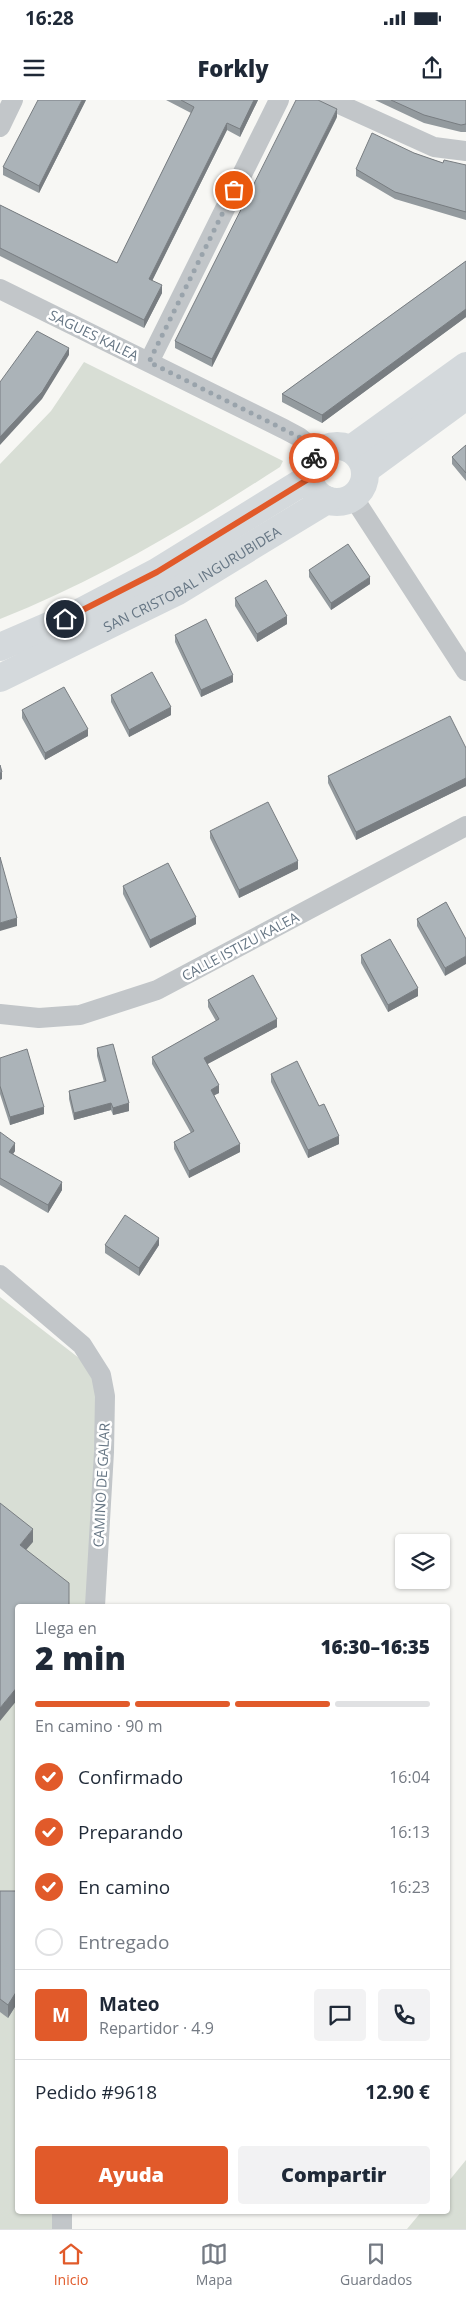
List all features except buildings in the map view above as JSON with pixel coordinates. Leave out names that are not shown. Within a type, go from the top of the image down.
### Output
[{"type":"street","points":[[0,127],[13,100]]},
{"type":"street","points":[[149,362],[279,100]]},
{"type":"street","points":[[330,100],[434,148],[466,150]]},
{"type":"street","name":"SAGUES KALEA","points":[[0,289],[299,437],[318,453]]},
{"type":"street","points":[[358,460],[466,366]]},
{"type":"street","points":[[358,460],[466,396]]},
{"type":"street","points":[[334,446],[358,460],[360,490],[340,498],[315,492],[310,478],[312,460],[318,453],[334,446]]},
{"type":"street","name":"SAN CRISTOBAL INGURUBIDEA","points":[[0,647],[81,612],[157,572],[310,478]]},
{"type":"street","points":[[340,498],[466,671]]},
{"type":"street","name":"SAN CRISTOBAL INGURUBIDEA","points":[[0,678],[176,592],[340,498]]},
{"type":"street","name":"CALLE ISTIZU KALEA","points":[[0,1014],[39,1018],[80,1015],[157,990],[466,826]]},
{"type":"street","name":"CAMINO DE GALAR","points":[[0,1275],[82,1345],[96,1365],[105,1396],[95,1604]]},
{"type":"street","points":[[62,2214],[62,2229]]},
{"type":"shaded area","points":[[84,362],[283,461],[280,467],[246,489],[143,550],[73,587],[0,619],[0,464],[51,411]]},
{"type":"shaded area","points":[[0,1297],[101,1375],[95,1604],[15,1604],[15,2214],[62,2214],[62,2229],[0,2229]]},
{"type":"shaded area","points":[[466,2160],[466,2229],[407,2229],[420,2214],[450,2214],[450,2180]]},
{"type":"way so far","points":[[234,190],[149,362],[299,437],[318,453],[314,458]]},
{"type":"route","points":[[65,619],[157,572],[310,478],[309,469],[314,458]]}]
